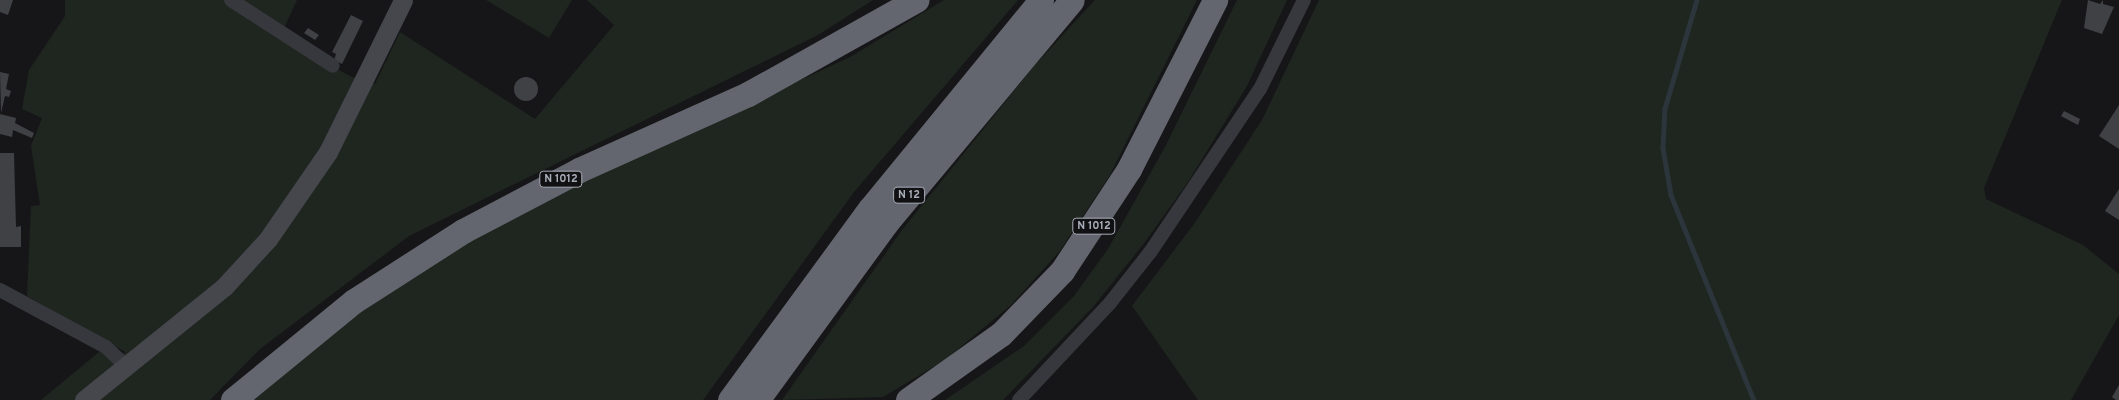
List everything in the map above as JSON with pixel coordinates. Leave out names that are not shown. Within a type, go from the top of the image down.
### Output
[{"type":"highway","name":"N 1012","points":[[233,400],[354,301],[463,231],[579,170],[748,94],[916,0]]},
{"type":"highway","name":"N 12","points":[[730,400],[870,208],[1041,0]]},
{"type":"highway","name":"N 12","points":[[757,400],[886,223],[1072,0]]},
{"type":"highway","name":"N 1012","points":[[908,400],[987,346],[1062,271],[1129,169],[1215,0]]},
{"type":"street","points":[[231,0],[333,66]]},
{"type":"street","points":[[84,400],[224,287],[279,225],[332,144],[403,0]]},
{"type":"street","points":[[1020,400],[1110,303],[1157,243],[1260,89],[1304,0]]},
{"type":"street","points":[[0,290],[106,347],[126,366]]},
{"type":"shaded area","points":[[65,0],[297,0],[279,39],[352,77],[375,84],[400,32],[535,119],[614,25],[587,0],[873,0],[818,35],[409,236],[260,349],[210,400],[41,400],[99,352],[127,353],[27,296],[31,206],[40,205],[31,146],[42,118],[22,109],[29,70],[65,16]]},
{"type":"shaded area","points":[[486,0],[572,0],[549,38]]},
{"type":"shaded area","points":[[944,0],[1018,0],[854,192],[703,400],[254,400],[332,333],[415,274],[522,210],[850,57]]},
{"type":"shaded area","points":[[1095,0],[1197,0],[1110,175],[1059,252],[1011,305],[945,360],[883,397],[782,400],[902,230],[1034,66]]},
{"type":"shaded area","points":[[1237,0],[1287,0],[1247,86],[1188,182],[1145,242],[1093,307],[1003,400],[945,400],[1024,346],[1074,296],[1108,249],[1166,145]]},
{"type":"shaded area","points":[[1319,0],[2062,0],[1984,188],[1986,199],[2083,245],[2119,274],[2119,315],[2071,400],[1198,400],[1132,306],[1194,224],[1262,120]]},
{"type":"building","points":[[0,0],[13,0],[8,15],[0,12]]},
{"type":"building","points":[[2088,0],[2100,4],[2103,0],[2103,4],[2114,7],[2102,34],[2084,28]]},
{"type":"building","points":[[351,15],[363,21],[342,64],[334,60],[336,54],[332,52]]},
{"type":"building","points":[[308,28],[319,35],[315,40],[304,33]]},
{"type":"building","points":[[0,72],[9,74],[6,89],[11,91],[9,97],[5,96],[1,113]]},
{"type":"building","points":[[526,77],[534,81],[538,89],[534,97],[526,101],[518,97],[514,89],[518,81]]},
{"type":"building","points":[[2119,105],[2119,149],[2099,136]]},
{"type":"building","points":[[2064,111],[2080,119],[2078,125],[2061,116]]},
{"type":"building","points":[[0,114],[16,118],[15,123],[34,133],[32,138],[13,130],[12,137],[0,134]]},
{"type":"building","points":[[0,153],[14,153],[16,227],[21,226],[21,247],[0,247]]},
{"type":"building","points":[[2119,189],[2119,220],[2105,211]]},
{"type":"building","points":[[2119,385],[2119,400],[2116,400],[2112,397]]},
{"type":"waterway","points":[[1697,0],[1665,109],[1663,148],[1671,195],[1754,400]]}]
